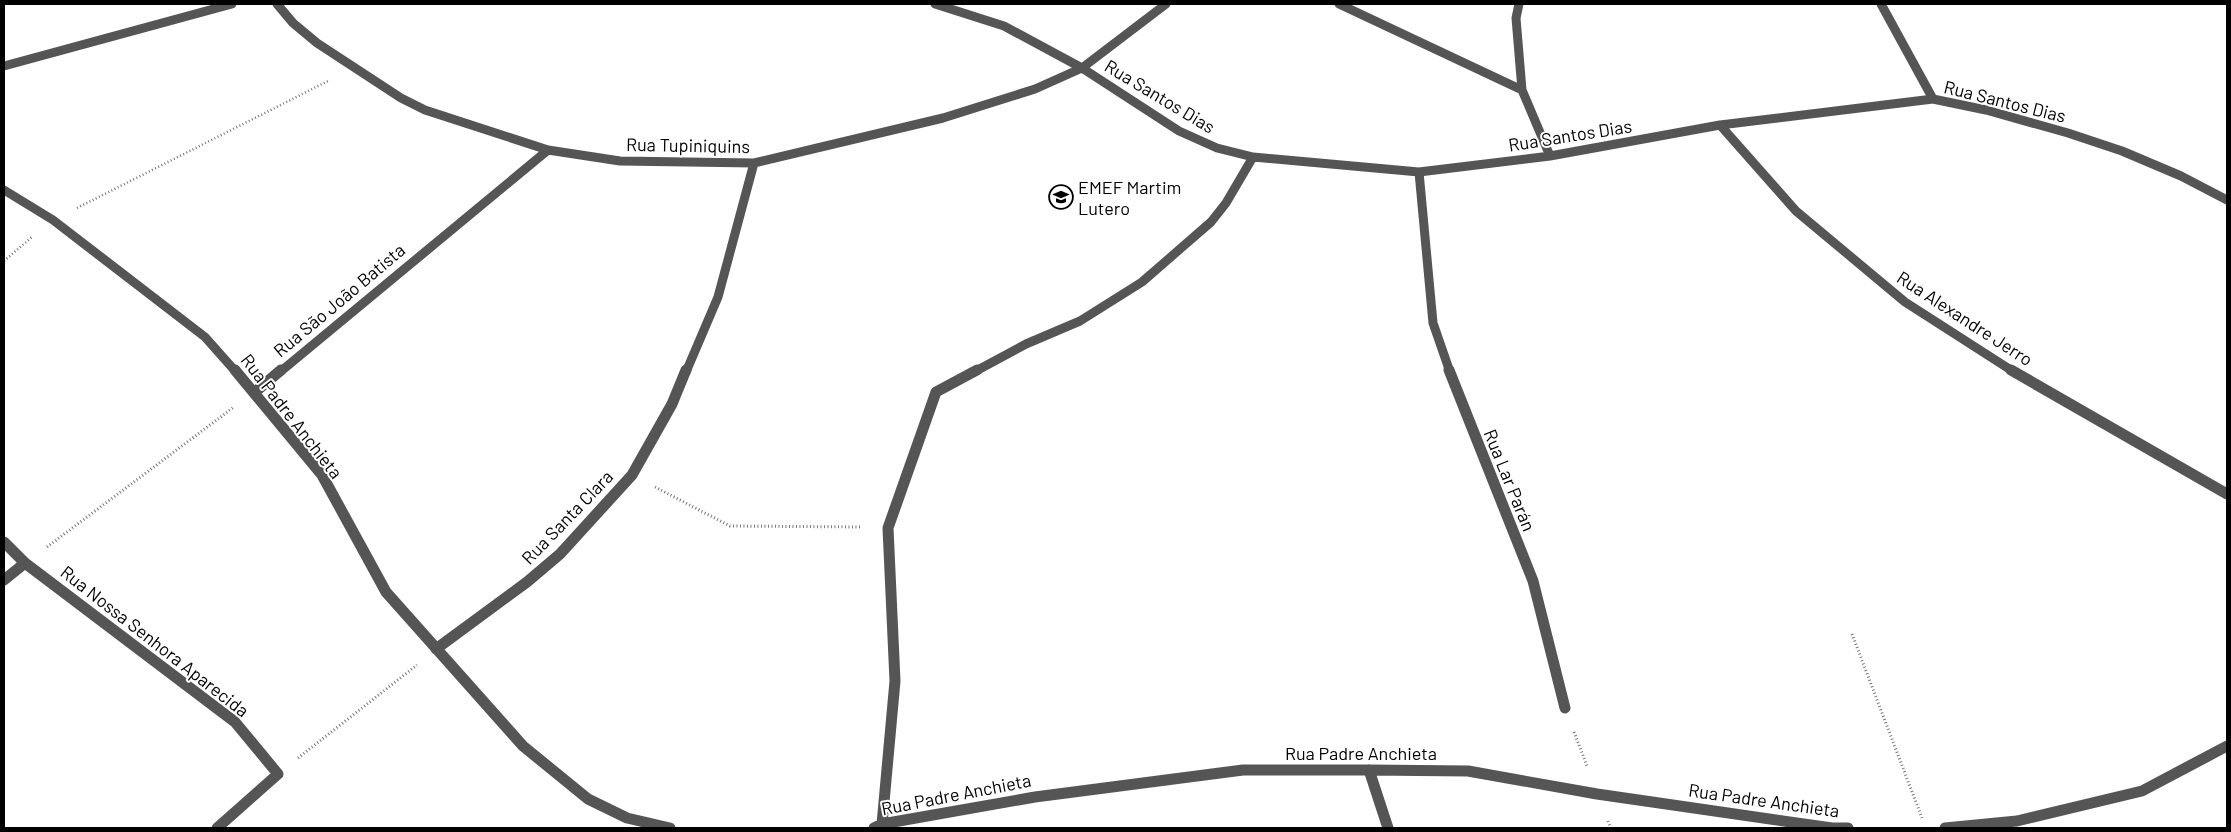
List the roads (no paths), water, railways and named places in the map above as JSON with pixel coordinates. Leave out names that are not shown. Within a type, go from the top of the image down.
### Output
[{"type":"street","points":[[4,66],[232,4]]},
{"type":"street","name":"Rua Tupiniquins","points":[[276,4],[293,23],[317,43],[402,98],[425,110],[548,150],[620,161],[754,163],[943,118],[1035,89],[1082,68],[1166,4]]},
{"type":"street","name":"Rua Santos Dias","points":[[935,4],[1004,26],[1082,68],[1179,131],[1198,141],[1216,148],[1253,157],[1419,172],[1550,156],[1720,125],[1933,99],[1986,110],[2113,148],[2181,176],[2227,200]]},
{"type":"street","points":[[1339,4],[1522,90]]},
{"type":"street","points":[[1519,4],[1516,18],[1522,90],[1550,156]]},
{"type":"street","points":[[1881,4],[1933,99]]},
{"type":"street","name":"Rua Alexandre Jerro","points":[[1720,125],[1796,211],[1905,302],[1997,362],[2227,494]]},
{"type":"street","name":"Rua São João Batista","points":[[255,392],[548,150]]},
{"type":"street","points":[[878,826],[895,681],[888,528],[936,392],[1026,344],[1080,321],[1142,282],[1211,222],[1226,204],[1253,157]]},
{"type":"street","name":"Rua Santa Clara","points":[[436,649],[527,582],[560,554],[632,475],[672,404],[718,297],[754,163]]},
{"type":"street","name":"Rua Lar Parán","points":[[1419,172],[1433,323],[1455,388],[1533,581],[1565,708]]},
{"type":"street","name":"Rua Padre Anchieta","points":[[4,190],[53,220],[205,338],[255,392],[322,475],[386,592],[523,746],[588,799],[627,818],[670,828]]},
{"type":"street","name":"Rua Nossa Senhora Aparecida","points":[[4,542],[25,563],[235,722],[278,774],[217,828]]},
{"type":"street","points":[[4,580],[25,563]]},
{"type":"street","points":[[1945,828],[2017,821],[2142,791],[2227,746]]},
{"type":"street","name":"Rua Padre Anchieta","points":[[878,826],[1035,796],[1243,770],[1369,770],[1468,771],[1597,794],[1815,826],[1848,828]]},
{"type":"street","points":[[1369,770],[1388,828]]},
{"type":"place","name":"EMEF Martim Lutero","points":[[1061,197]]}]
